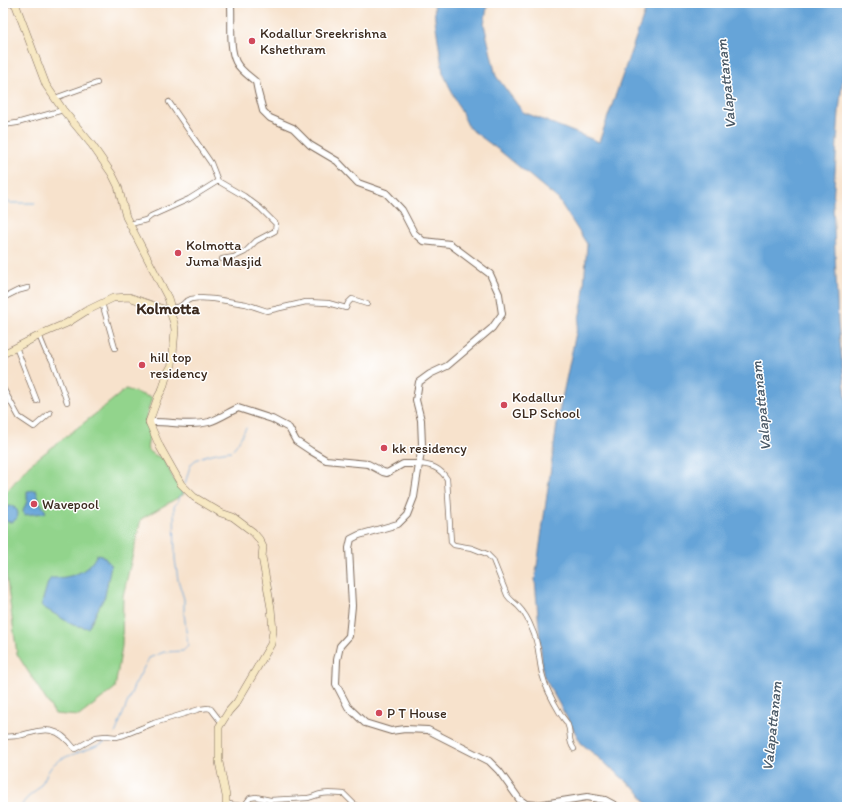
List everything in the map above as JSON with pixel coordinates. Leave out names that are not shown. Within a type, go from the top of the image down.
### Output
[{"type":"main road","points":[[15,3],[46,85],[63,110],[80,128],[112,174],[118,186],[124,210],[130,224],[164,287],[170,305],[169,309],[175,330],[172,365],[167,374],[149,422],[160,447],[181,484],[194,497],[220,513],[233,517],[253,532],[259,539],[263,548],[262,557],[272,608],[273,631],[271,644],[265,657],[252,675],[238,702],[229,711],[219,727],[219,762],[226,806]]},
{"type":"main road","points":[[3,354],[39,335],[67,323],[113,298],[129,297],[163,309],[169,309]]},
{"type":"street","points":[[3,4],[15,3]]},
{"type":"street","points":[[232,3],[232,52],[237,64],[256,82],[263,110],[270,118],[293,128],[310,145],[337,161],[358,183],[386,193],[402,210],[414,234],[423,241],[450,244],[490,274],[499,294],[502,314],[492,328],[447,366],[430,374],[419,382],[416,400],[421,420],[422,445],[414,497],[407,515],[398,524],[359,534],[351,539],[349,548],[352,606],[349,636],[340,646],[337,660],[336,684],[348,707],[365,724],[391,731],[428,730],[489,761],[499,771],[519,799],[526,804],[537,805],[587,797],[606,800],[618,807]]},
{"type":"street","points":[[55,98],[97,83]]},
{"type":"street","points":[[169,102],[211,163],[218,182],[244,196],[260,208],[276,224],[275,230],[256,241],[245,252],[234,257],[222,259]]},
{"type":"street","points":[[3,125],[16,123],[63,110]]},
{"type":"street","points":[[130,224],[146,220],[151,216],[189,199],[218,182]]},
{"type":"street","points":[[3,298],[17,291],[28,288]]},
{"type":"street","points":[[169,309],[181,306],[191,299],[199,298],[246,304],[267,311],[306,302],[328,303],[346,308],[352,299],[367,304]]},
{"type":"street","points":[[102,303],[115,348]]},
{"type":"street","points":[[39,335],[46,352],[52,360],[67,402]]},
{"type":"street","points":[[16,347],[37,401]]},
{"type":"street","points":[[3,388],[19,417],[34,427],[50,413]]},
{"type":"street","points":[[149,422],[210,422],[238,408],[272,419],[289,428],[296,441],[311,452],[326,460],[368,464],[382,472],[387,473],[403,464],[431,465],[438,469],[447,479],[451,542],[454,545],[472,548],[487,554],[493,560],[507,595],[510,600],[517,604],[530,626],[539,651],[543,678],[551,698],[555,702],[568,725],[569,743],[574,749]]},
{"type":"street","points":[[3,737],[20,736],[51,730],[66,737],[75,749],[96,737],[116,737],[124,735],[154,723],[200,709],[211,709],[221,722]]},
{"type":"street","points":[[226,806],[235,804],[243,807],[248,806],[247,802],[250,798],[256,797],[270,800],[308,798],[326,793],[344,794],[357,807]]},
{"type":"green space","points":[[126,389],[152,398],[145,421],[150,431],[147,446],[148,449],[152,453],[164,459],[173,478],[184,494],[141,519],[123,596],[122,646],[115,688],[79,716],[55,714],[17,654],[3,553],[3,496],[29,465]]},
{"type":"water","name":"Valapattanam","points":[[434,3],[488,3],[484,24],[496,76],[523,112],[599,142],[648,3],[847,3],[847,38],[839,112],[833,203],[838,324],[847,406],[847,807],[648,807],[639,792],[581,743],[543,675],[535,580],[558,417],[583,300],[587,244],[558,199],[500,151],[469,128],[443,73]]},
{"type":"water","name":"Wavepool","points":[[36,490],[40,502],[46,512],[24,515],[23,511],[27,501],[27,491]]},
{"type":"water","points":[[10,506],[17,511],[18,514],[13,521],[10,522],[3,517],[2,514],[7,507]]},
{"type":"water","points":[[97,554],[104,557],[111,565],[105,596],[88,628],[73,625],[41,606],[48,582],[51,578],[65,577],[84,570],[89,566]]},
{"type":"waterway","points":[[3,199],[11,203],[35,203]]},
{"type":"waterway","points":[[842,363],[847,355]]},
{"type":"waterway","points":[[185,484],[189,470],[195,460],[216,453],[231,451],[238,443],[246,428]]},
{"type":"waterway","points":[[115,734],[134,686],[149,658],[164,652],[183,651],[188,646],[184,599],[178,580],[175,559],[174,506],[182,492]]},
{"type":"waterway","points":[[21,807],[37,790],[50,768],[55,763],[61,759],[96,746],[109,739]]},
{"type":"place","name":"Kodallur Sreekrishna Kshethram","points":[[252,41]]},
{"type":"place","name":"Kolmotta Juma Masjid","points":[[178,253]]},
{"type":"place","name":"hill top residency","points":[[142,365]]},
{"type":"place","name":"Kodallur GLP School","points":[[504,405]]},
{"type":"place","name":"kk residency","points":[[384,448]]},
{"type":"place","name":"Wavepool","points":[[34,504]]},
{"type":"place","name":"P T House","points":[[379,713]]},
{"type":"district","name":"Kolmotta","points":[[168,308]]}]
